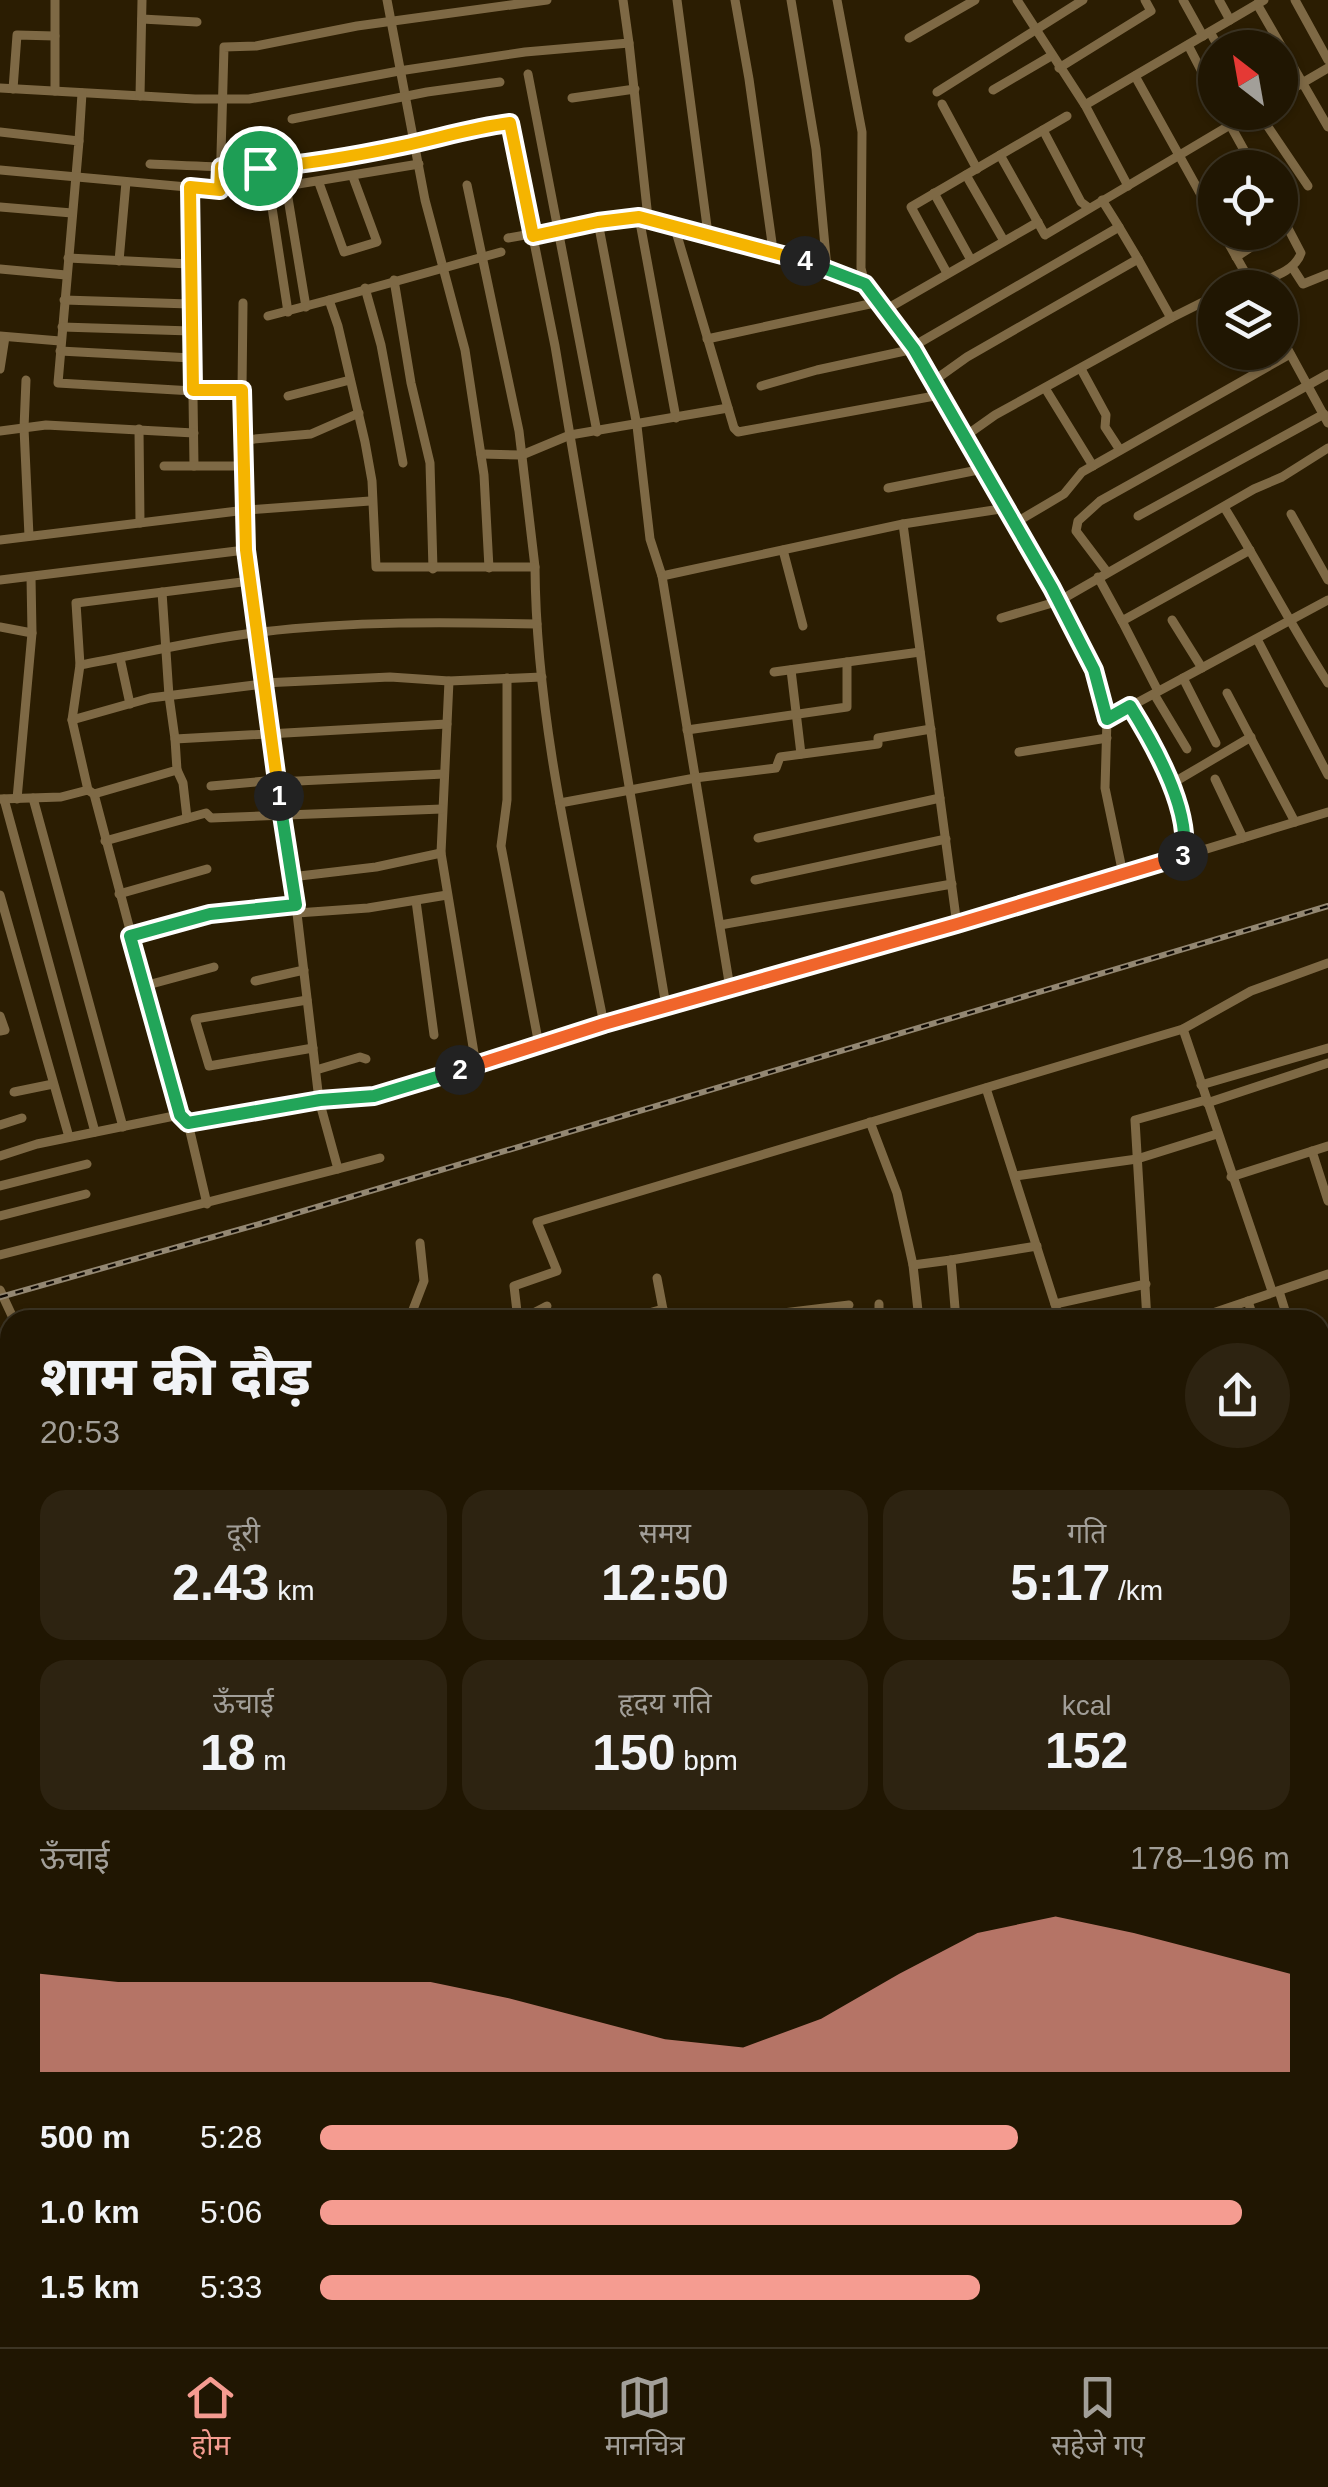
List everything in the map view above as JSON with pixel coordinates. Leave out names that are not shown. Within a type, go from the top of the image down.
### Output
[{"type":"street","points":[[55,0],[55,91]]},
{"type":"street","points":[[140,96],[142,0]]},
{"type":"street","points":[[387,0],[413,143],[466,350],[482,454],[489,568]]},
{"type":"street","points":[[220,190],[224,47],[256,46],[357,26],[547,0]]},
{"type":"street","points":[[623,0],[644,218],[676,418]]},
{"type":"street","points":[[676,0],[708,234]]},
{"type":"street","points":[[734,0],[750,78],[774,250]]},
{"type":"street","points":[[791,0],[816,149],[826,268]]},
{"type":"street","points":[[837,0],[862,132],[860,268],[865,284],[913,348],[1016,523],[1094,670],[1107,719],[1105,788],[1123,874]]},
{"type":"street","points":[[908,38],[975,0]]},
{"type":"street","points":[[937,92],[1083,0]]},
{"type":"street","points":[[1059,68],[1151,11],[1145,0]]},
{"type":"street","points":[[1183,0],[1203,30]]},
{"type":"street","points":[[1219,0],[1230,20]]},
{"type":"street","points":[[1296,0],[1328,60]]},
{"type":"street","points":[[1023,2],[1034,30],[1085,106],[1128,186]]},
{"type":"street","points":[[1213,30],[1260,2],[1328,127]]},
{"type":"street","points":[[142,19],[198,22]]},
{"type":"street","points":[[13,89],[17,35],[55,36]]},
{"type":"street","points":[[1085,106],[1198,39]]},
{"type":"street","points":[[0,88],[250,98],[525,52],[629,43]]},
{"type":"street","points":[[1188,45],[1198,64]]},
{"type":"street","points":[[993,90],[1051,56]]},
{"type":"street","points":[[1298,85],[1328,68]]},
{"type":"street","points":[[528,74],[597,432]]},
{"type":"street","points":[[1135,76],[1198,189]]},
{"type":"street","points":[[292,119],[500,82]]},
{"type":"street","points":[[572,98],[634,88]]},
{"type":"street","points":[[82,93],[58,383],[242,390]]},
{"type":"street","points":[[942,104],[978,168]]},
{"type":"street","points":[[947,273],[911,207],[1067,116]]},
{"type":"street","points":[[150,164],[308,164],[413,143],[460,129],[510,123],[570,435],[666,1006]]},
{"type":"street","points":[[1043,130],[1081,202],[1089,208]]},
{"type":"street","points":[[1000,155],[1045,235],[1225,130]]},
{"type":"street","points":[[1268,130],[1308,186]]},
{"type":"street","points":[[0,132],[79,141]]},
{"type":"street","points":[[0,170],[220,190],[319,182],[419,164]]},
{"type":"street","points":[[966,175],[1004,241]]},
{"type":"street","points":[[319,182],[344,252],[350,252],[377,242],[353,177]]},
{"type":"street","points":[[120,261],[126,182]]},
{"type":"street","points":[[467,184],[522,455],[542,677],[560,802],[604,1024]]},
{"type":"street","points":[[286,186],[306,307]]},
{"type":"street","points":[[190,187],[194,466]]},
{"type":"street","points":[[268,188],[288,312]]},
{"type":"street","points":[[934,193],[971,260]]},
{"type":"street","points":[[1102,200],[1171,318]]},
{"type":"street","points":[[0,207],[72,214]]},
{"type":"street","points":[[508,238],[644,218],[774,250],[865,284]]},
{"type":"street","points":[[598,222],[637,426],[650,539],[662,576],[730,988]]},
{"type":"street","points":[[708,339],[882,306],[1038,222]]},
{"type":"street","points":[[674,226],[738,432],[940,395]]},
{"type":"street","points":[[761,386],[913,348],[1119,227]]},
{"type":"street","points":[[1285,270],[1301,254],[1298,248]]},
{"type":"street","points":[[1232,250],[1244,270]]},
{"type":"street","points":[[1236,257],[1247,250]]},
{"type":"street","points":[[268,316],[501,252]]},
{"type":"street","points":[[68,258],[189,264]]},
{"type":"street","points":[[932,382],[967,357],[1138,259]]},
{"type":"street","points":[[1292,267],[1302,284],[1328,274]]},
{"type":"street","points":[[0,270],[66,275]]},
{"type":"street","points":[[394,280],[411,383],[430,462],[433,569]]},
{"type":"street","points":[[365,288],[381,345],[403,463]]},
{"type":"street","points":[[64,300],[190,304]]},
{"type":"street","points":[[329,300],[359,413],[372,481],[376,567],[535,567]]},
{"type":"street","points":[[243,302],[246,550],[320,1100],[338,1169]]},
{"type":"street","points":[[964,437],[1123,342],[1198,304]]},
{"type":"street","points":[[62,327],[191,331]]},
{"type":"street","points":[[0,369],[3,336],[60,346],[192,358]]},
{"type":"street","points":[[1081,368],[1106,416],[1105,427],[1120,450]]},
{"type":"street","points":[[1138,516],[1326,418],[1298,368]]},
{"type":"street","points":[[1016,523],[1064,494],[1082,472],[1262,370]]},
{"type":"street","points":[[1187,749],[1102,574],[1076,530],[1078,521],[1100,501],[1328,374]]},
{"type":"street","points":[[26,380],[29,536]]},
{"type":"street","points":[[288,396],[350,380]]},
{"type":"street","points":[[1045,388],[1093,466]]},
{"type":"street","points":[[482,454],[522,455],[570,435],[728,408]]},
{"type":"street","points":[[244,440],[311,434],[359,413]]},
{"type":"street","points":[[0,430],[46,425],[194,433]]},
{"type":"street","points":[[139,429],[140,523]]},
{"type":"street","points":[[1002,618],[1059,601],[1328,448]]},
{"type":"street","points":[[164,466],[245,466]]},
{"type":"street","points":[[888,488],[983,469]]},
{"type":"street","points":[[1,537],[246,510],[370,501]]},
{"type":"street","points":[[1224,507],[1288,622],[1328,684]]},
{"type":"street","points":[[662,576],[902,524],[1007,508]]},
{"type":"street","points":[[1291,514],[1328,580]]},
{"type":"street","points":[[902,524],[957,924]]},
{"type":"street","points":[[0,580],[246,550]]},
{"type":"street","points":[[783,550],[804,626]]},
{"type":"street","points":[[1122,622],[1250,550]]},
{"type":"street","points":[[17,798],[32,633],[31,577]]},
{"type":"street","points":[[207,1204],[72,720],[80,664],[76,602],[250,581]]},
{"type":"street","points":[[162,592],[168,696],[187,818]]},
{"type":"street","points":[[1107,719],[1328,600]]},
{"type":"street","points":[[1172,620],[1202,668]]},
{"type":"street","points":[[80,664],[256,632],[393,622],[537,624]]},
{"type":"street","points":[[0,627],[32,633]]},
{"type":"street","points":[[1256,638],[1328,775]]},
{"type":"street","points":[[774,672],[920,652]]},
{"type":"street","points":[[120,658],[130,704]]},
{"type":"street","points":[[687,730],[847,707],[846,662]]},
{"type":"street","points":[[791,670],[802,754]]},
{"type":"street","points":[[72,720],[168,696],[263,684],[390,677],[449,681],[542,677]]},
{"type":"street","points":[[507,678],[507,800],[501,846],[539,1045]]},
{"type":"street","points":[[1183,678],[1216,743]]},
{"type":"street","points":[[449,681],[441,852],[475,1059]]},
{"type":"street","points":[[1227,693],[1294,822]]},
{"type":"street","points":[[1130,706],[1178,796],[1185,856]]},
{"type":"street","points":[[176,740],[447,724]]},
{"type":"street","points":[[560,802],[776,768],[780,756],[878,744],[878,738],[932,728]]},
{"type":"street","points":[[1171,784],[1251,737]]},
{"type":"street","points":[[1019,752],[1107,738]]},
{"type":"street","points":[[95,1132],[2,799],[62,797],[177,770]]},
{"type":"street","points":[[211,786],[444,774]]},
{"type":"street","points":[[1215,779],[1243,838]]},
{"type":"street","points":[[34,798],[123,1126]]},
{"type":"street","points":[[758,838],[940,798]]},
{"type":"street","points":[[105,841],[206,812],[211,818],[442,809]]},
{"type":"street","points":[[0,1156],[123,1126],[374,1096],[604,1024],[957,924],[1328,812]]},
{"type":"street","points":[[756,880],[946,839]]},
{"type":"street","points":[[292,877],[376,867],[441,852]]},
{"type":"street","points":[[119,894],[207,869]]},
{"type":"street","points":[[720,925],[952,884]]},
{"type":"street","points":[[130,936],[210,914],[416,900],[448,894]]},
{"type":"street","points":[[0,895],[69,1138]]},
{"type":"street","points":[[416,900],[434,1035]]},
{"type":"street","points":[[518,1310],[514,1286],[557,1271],[537,1222],[1183,1029],[1251,991],[1328,963]]},
{"type":"street","points":[[144,986],[214,967]]},
{"type":"street","points":[[255,981],[304,970]]},
{"type":"street","points":[[308,1000],[195,1019],[209,1066],[313,1048]]},
{"type":"street","points":[[0,1016],[5,1030],[0,1032]]},
{"type":"street","points":[[1183,1029],[1231,1177],[1284,1310]]},
{"type":"street","points":[[1201,1085],[1328,1048]]},
{"type":"street","points":[[316,1070],[360,1057],[366,1059]]},
{"type":"street","points":[[1147,1310],[1136,1120],[1328,1062]]},
{"type":"street","points":[[14,1092],[53,1084]]},
{"type":"street","points":[[986,1088],[1057,1310]]},
{"type":"street","points":[[0,1125],[22,1118]]},
{"type":"street","points":[[870,1122],[898,1193],[918,1310]]},
{"type":"street","points":[[1015,1176],[1136,1159],[1217,1134]]},
{"type":"street","points":[[1231,1177],[1328,1146]]},
{"type":"street","points":[[1312,1151],[1328,1201]]},
{"type":"street","points":[[0,1255],[380,1158]]},
{"type":"street","points":[[0,1186],[86,1164]]},
{"type":"street","points":[[0,1216],[86,1194]]},
{"type":"street","points":[[413,1310],[424,1281],[420,1243]]},
{"type":"street","points":[[913,1266],[1036,1246]]},
{"type":"street","points":[[951,1260],[955,1310]]},
{"type":"street","points":[[1221,1310],[1328,1274]]},
{"type":"street","points":[[657,1278],[663,1310]]},
{"type":"street","points":[[1055,1304],[1146,1284]]},
{"type":"street","points":[[1248,1301],[1251,1310]]},
{"type":"street","points":[[879,1304],[879,1310]]},
{"type":"street","points":[[828,1310],[849,1305]]},
{"type":"street","points":[[539,1310],[547,1306]]},
{"type":"railway","points":[[0,1297],[263,1223],[1328,906]]},
{"type":"route","points":[[510,123],[533,236],[621,218],[648,218],[774,250],[839,271],[865,284],[914,349],[1052,588],[1094,670],[1107,719],[1130,706],[1136,716],[1178,796],[1185,856],[604,1024],[374,1096],[320,1100],[188,1123],[180,1115],[130,936],[210,914],[296,905],[246,550],[242,390],[193,390],[190,187],[220,190],[221,167],[260,168],[308,164],[460,129],[510,123]]}]
